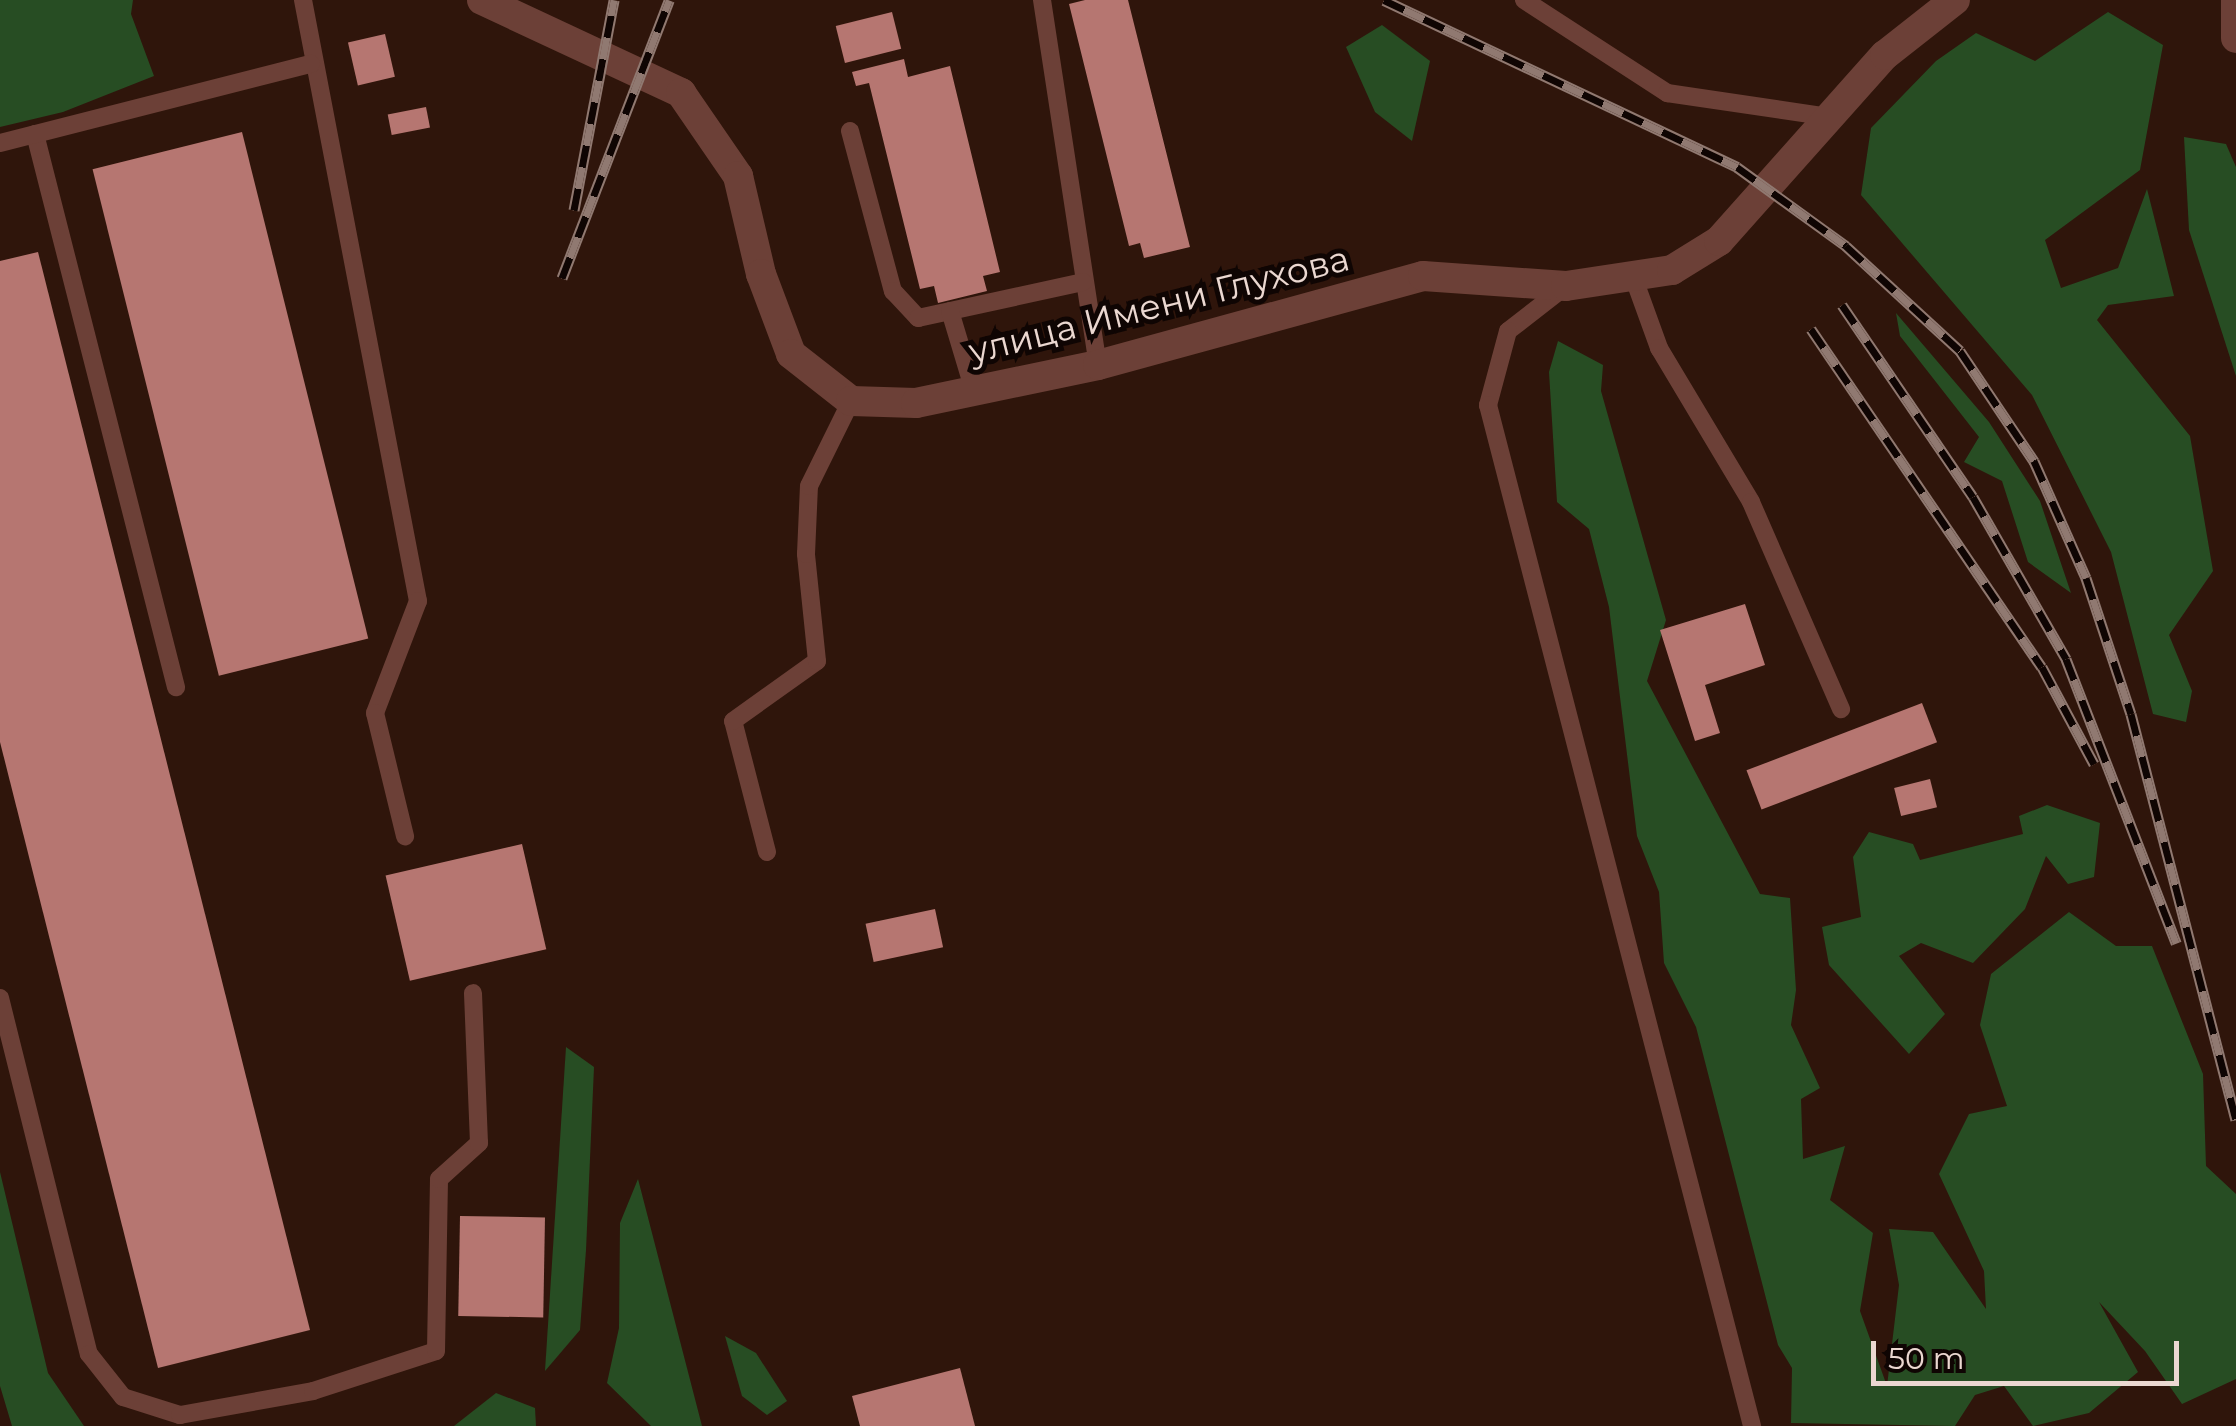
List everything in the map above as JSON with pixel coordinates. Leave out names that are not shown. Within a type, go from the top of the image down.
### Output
[{"type":"street","points":[[482,0],[680,93],[738,176],[761,274],[791,354],[851,401]]},
{"type":"street","name":"улица Имени Глухова","points":[[851,401],[916,403],[1098,365],[1423,276],[1566,286],[1672,270],[1718,241],[1885,55],[1955,0]]},
{"type":"street","points":[[2236,0],[2236,38]]},
{"type":"lane","points":[[302,0],[311,64],[418,601],[374,714],[405,836]]},
{"type":"lane","points":[[1042,0],[1098,365]]},
{"type":"lane","points":[[1524,0],[1667,92],[1830,117]]},
{"type":"lane","points":[[0,143],[311,64]]},
{"type":"lane","points":[[850,131],[893,291],[918,318],[1083,282]]},
{"type":"lane","points":[[35,134],[176,688]]},
{"type":"lane","points":[[1633,276],[1659,348],[1751,502],[1841,709]]},
{"type":"lane","points":[[1566,286],[1508,331],[1488,405],[1752,1426]]},
{"type":"lane","points":[[950,312],[974,391]]},
{"type":"lane","points":[[767,852],[733,721],[817,661],[806,554],[809,486],[851,401]]},
{"type":"lane","points":[[0,998],[89,1354],[122,1397],[180,1414],[313,1390],[436,1351],[439,1179],[479,1143],[473,993]]},
{"type":"green space","points":[[0,0],[133,0],[131,14],[154,76],[63,112],[0,127]]},
{"type":"green space","points":[[2108,12],[2163,45],[2140,170],[2045,240],[2061,288],[2118,268],[2147,189],[2174,296],[2108,305],[2097,320],[2190,436],[2213,571],[2169,635],[2192,691],[2186,722],[2153,714],[2111,552],[2032,395],[1861,195],[1871,128],[1936,61],[1976,33],[2035,61]]},
{"type":"green space","points":[[1382,25],[1430,61],[1412,141],[1375,112],[1346,47]]},
{"type":"green space","points":[[2184,137],[2226,144],[2236,167],[2236,376],[2189,230]]},
{"type":"green space","points":[[1896,313],[1989,422],[2040,501],[2071,593],[2028,562],[2002,481],[1964,462],[1979,437],[1900,336]]},
{"type":"green space","points":[[1558,341],[1603,365],[1601,391],[1666,620],[1647,681],[1760,894],[1790,898],[1796,990],[1791,1025],[1820,1088],[1801,1099],[1803,1159],[1845,1146],[1830,1200],[1873,1233],[1860,1311],[1887,1386],[1899,1285],[1889,1229],[1933,1232],[1986,1309],[1984,1271],[1939,1174],[1969,1114],[2007,1106],[1980,1025],[1991,974],[2069,912],[2116,946],[2152,946],[2203,1074],[2206,1166],[2236,1194],[2236,1379],[2182,1404],[2145,1351],[2099,1302],[2138,1372],[2089,1413],[2033,1426],[2004,1386],[1975,1395],[1955,1426],[1791,1423],[1792,1368],[1778,1345],[1696,1027],[1664,963],[1659,892],[1637,836],[1609,607],[1589,529],[1557,502],[1549,372]]},
{"type":"green space","points":[[2047,805],[2100,823],[2094,877],[2068,884],[2046,856],[2025,909],[1973,963],[1921,943],[1899,956],[1945,1014],[1909,1054],[1829,965],[1822,927],[1861,917],[1853,857],[1869,832],[1913,844],[1920,860],[2023,834],[2019,816]]},
{"type":"green space","points":[[566,1047],[594,1067],[586,1250],[580,1330],[545,1371]]},
{"type":"green space","points":[[0,1172],[48,1373],[84,1426],[12,1426],[0,1386]]},
{"type":"green space","points":[[638,1179],[702,1426],[651,1426],[607,1383],[619,1328],[620,1223]]},
{"type":"green space","points":[[725,1336],[756,1353],[787,1401],[767,1415],[742,1396]]},
{"type":"green space","points":[[496,1393],[535,1408],[536,1426],[454,1426]]},
{"type":"building","points":[[1128,0],[1190,247],[1144,258],[1140,243],[1129,246],[1069,4]]},
{"type":"building","points":[[892,12],[901,49],[845,63],[836,26]]},
{"type":"building","points":[[385,34],[395,77],[358,85],[348,43]]},
{"type":"building","points":[[904,59],[908,77],[950,66],[1000,272],[983,276],[987,291],[938,303],[934,286],[920,289],[869,83],[856,86],[852,72]]},
{"type":"building","points":[[426,107],[430,128],[392,135],[388,114]]},
{"type":"building","points":[[242,132],[368,638],[219,676],[93,169]]},
{"type":"building","points":[[38,252],[310,1330],[158,1368],[0,742],[0,261]]},
{"type":"building","points":[[1745,604],[1765,665],[1705,685],[1720,733],[1695,741],[1660,630]]},
{"type":"building","points":[[1922,703],[1937,742],[1762,810],[1746,770]]},
{"type":"building","points":[[1930,779],[1937,807],[1901,816],[1894,788]]},
{"type":"building","points":[[522,844],[546,949],[410,981],[386,875]]},
{"type":"building","points":[[935,909],[943,947],[874,962],[866,924]]},
{"type":"building","points":[[460,1216],[545,1217],[543,1317],[458,1316]]},
{"type":"building","points":[[960,1368],[975,1426],[860,1426],[852,1396]]},
{"type":"railway","points":[[574,210],[614,0]]},
{"type":"railway","points":[[562,278],[669,0]]},
{"type":"railway","points":[[1384,0],[1737,167],[1846,246],[1960,351],[2034,461],[2086,578],[2131,714],[2236,1120]]},
{"type":"railway","points":[[1842,305],[1973,497],[2066,659],[2176,943]]},
{"type":"railway","points":[[1811,329],[2042,667],[2094,764]]}]
